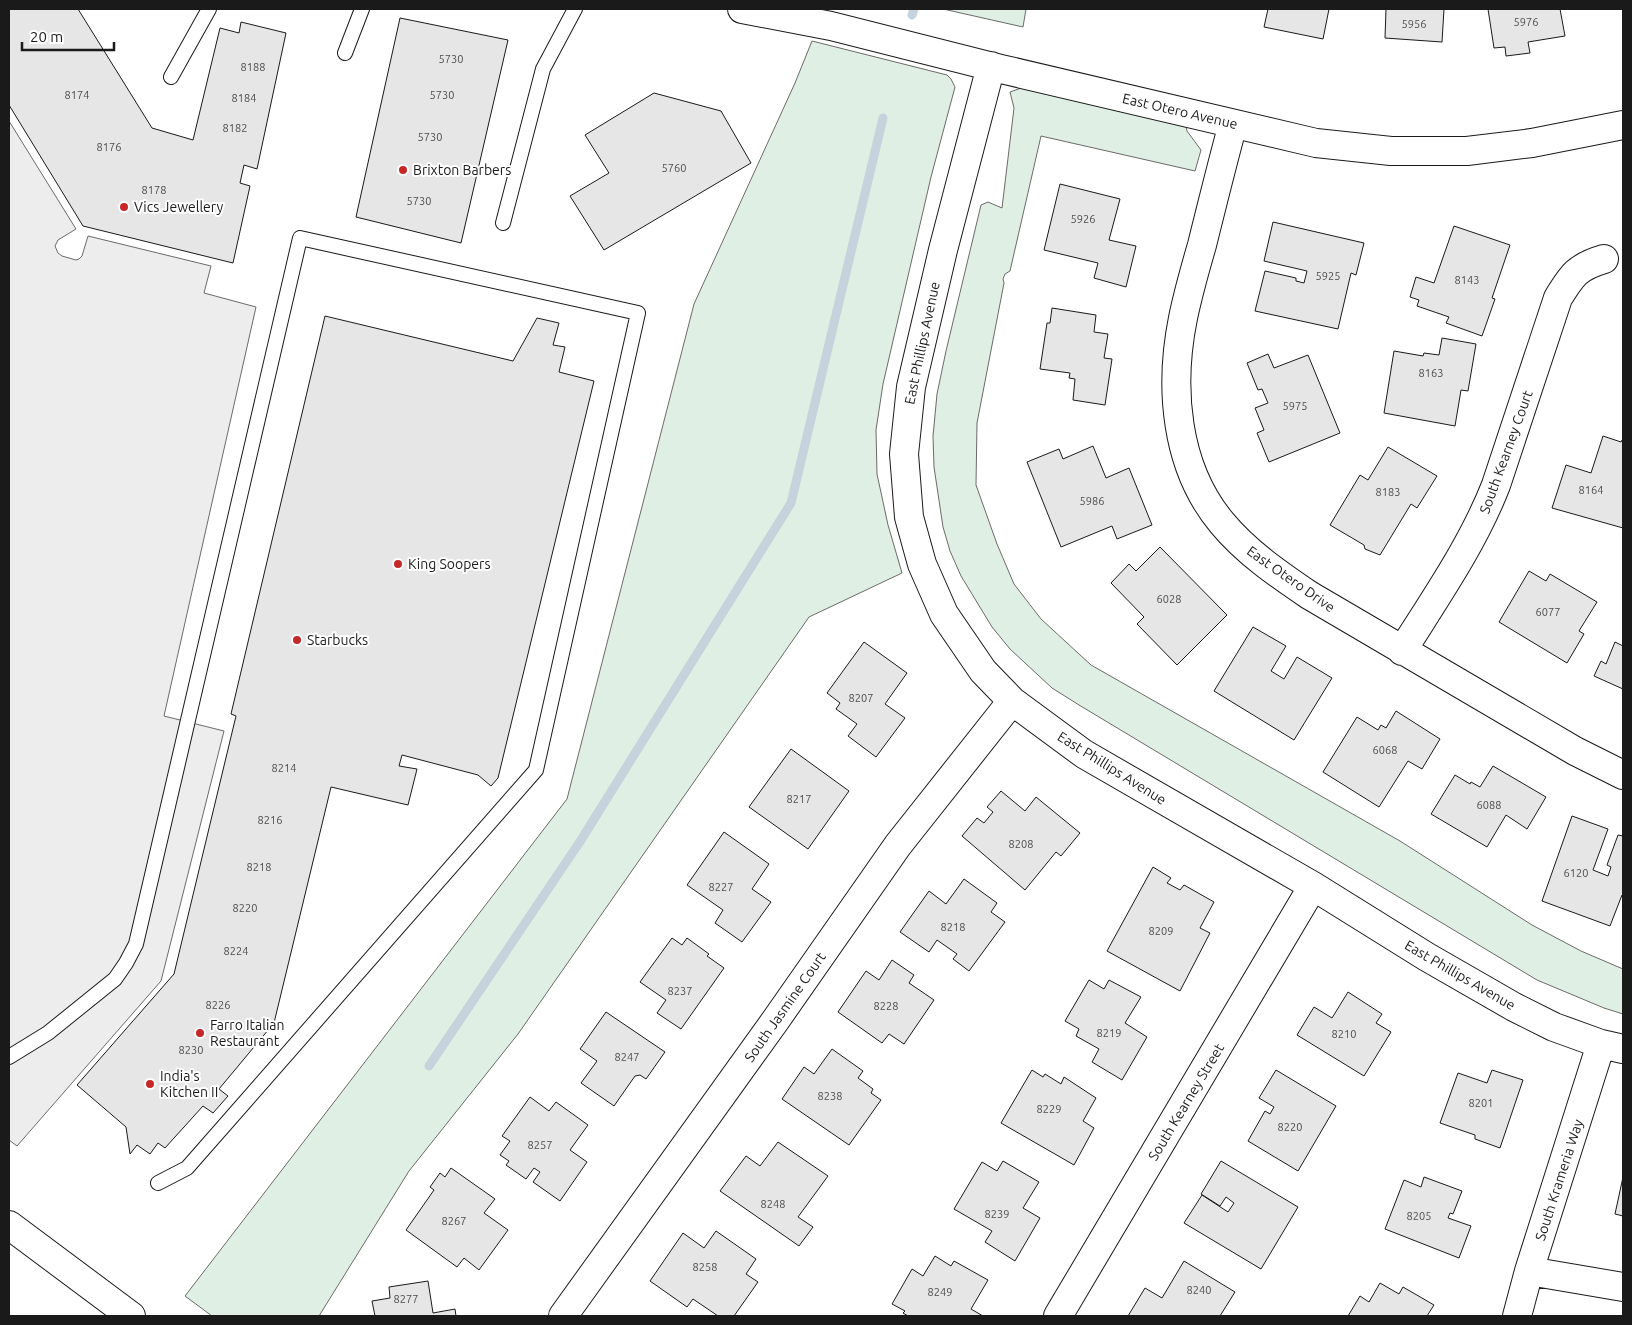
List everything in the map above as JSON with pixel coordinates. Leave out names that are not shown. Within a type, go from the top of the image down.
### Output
[{"type":"street","name":"East Otero Avenue","points":[[742,9],[831,26],[1316,143],[1391,150],[1458,151],[1532,143],[1623,125]]},
{"type":"street","name":"East Phillips Avenue","points":[[991,66],[942,250],[911,387],[904,454],[909,517],[922,564],[944,614],[983,671],[1012,701],[1084,754],[1313,886],[1428,957],[1514,1007],[1554,1028],[1612,1047]]},
{"type":"street","name":"East Otero Drive","points":[[1233,124],[1182,319],[1177,362],[1177,406],[1183,445],[1194,476],[1210,508],[1241,544],[1309,595],[1575,751],[1623,775]]},
{"type":"street","name":"South Kearney Court","points":[[1402,650],[1471,540],[1485,513],[1558,298],[1570,278],[1587,264],[1604,259]]},
{"type":"street","name":"South Jasmine Court","points":[[563,1316],[775,1022],[898,845],[1012,701]]},
{"type":"street","name":"South Kearney Street","points":[[1058,1316],[1313,886]]},
{"type":"street","name":"South Krameria Way","points":[[1517,1316],[1530,1271],[1612,1047]]},
{"type":"street","points":[[9,1225],[131,1316]]},
{"type":"street","points":[[1530,1271],[1623,1287]]},
{"type":"lane","points":[[171,76],[209,9]]},
{"type":"lane","points":[[345,53],[362,9]]},
{"type":"lane","points":[[503,223],[543,69],[575,9]]},
{"type":"lane","points":[[9,1057],[48,1033],[115,979],[136,944],[300,238],[638,313],[536,770],[187,1168],[158,1183]]},
{"type":"green space","points":[[943,9],[1026,9],[1023,27]]},
{"type":"green space","points":[[812,41],[947,75],[955,87],[931,177],[883,384],[876,430],[877,474],[888,525],[902,573],[809,617],[518,1034],[409,1171],[319,1316],[212,1316],[185,1296],[567,799],[694,304],[795,83]]},
{"type":"green space","points":[[1024,87],[1186,126],[1187,131],[1201,150],[1195,171],[1041,136],[1010,271],[1005,274],[1003,279],[1004,283],[977,423],[976,485],[997,544],[1014,584],[1041,619],[1091,665],[1400,841],[1532,925],[1581,951],[1623,969],[1623,1014],[1537,980],[1079,705],[1052,688],[1010,649],[992,627],[961,576],[950,551],[943,527],[934,467],[933,436],[937,394],[981,205],[988,202],[1002,208],[1014,108],[1010,92]]},
{"type":"shaded area","points":[[9,121],[76,229],[58,240],[55,246],[58,253],[76,260],[79,259],[82,256],[88,236],[211,266],[204,293],[256,307],[164,716],[224,731],[161,981],[17,1146],[9,1140]]},
{"type":"building","points":[[9,9],[78,9],[152,128],[193,140],[220,28],[239,33],[241,22],[286,33],[257,169],[244,165],[240,183],[250,186],[233,263],[83,226],[9,105]]},
{"type":"building","points":[[1268,9],[1329,9],[1323,39],[1264,27]]},
{"type":"building","points":[[1386,9],[1444,9],[1442,42],[1385,38]]},
{"type":"building","points":[[1488,9],[1560,9],[1565,36],[1528,42],[1530,53],[1506,56],[1505,47],[1494,48]]},
{"type":"building","points":[[400,18],[508,40],[461,243],[356,217]]},
{"type":"building","points":[[654,93],[721,111],[751,163],[604,250],[570,196],[609,173],[585,135]]},
{"type":"building","points":[[1060,184],[1120,199],[1109,240],[1136,246],[1126,287],[1094,278],[1098,263],[1044,250]]},
{"type":"building","points":[[1273,222],[1364,243],[1356,275],[1351,273],[1338,329],[1255,311],[1265,271],[1296,278],[1296,281],[1304,283],[1307,271],[1264,261]]},
{"type":"building","points":[[1454,226],[1510,245],[1492,298],[1495,299],[1482,336],[1446,323],[1449,317],[1417,306],[1419,300],[1410,297],[1416,277],[1434,283]]},
{"type":"building","points":[[1052,308],[1096,315],[1094,332],[1108,334],[1104,358],[1112,359],[1105,405],[1073,400],[1075,379],[1069,378],[1070,373],[1040,369],[1047,323],[1050,323]]},
{"type":"building","points":[[325,316],[513,361],[537,318],[559,323],[553,345],[565,347],[559,372],[594,381],[498,778],[491,786],[478,775],[402,755],[399,766],[417,769],[408,805],[331,787],[274,1023],[219,1089],[228,1096],[213,1113],[203,1106],[165,1148],[158,1143],[150,1154],[137,1145],[130,1154],[126,1127],[77,1085],[174,974],[236,716],[231,714]]},
{"type":"building","points":[[1442,338],[1476,344],[1468,391],[1461,390],[1455,426],[1384,413],[1394,351],[1423,356],[1424,353],[1439,355]]},
{"type":"building","points":[[1268,354],[1274,368],[1308,355],[1340,433],[1269,462],[1257,433],[1264,430],[1255,408],[1268,403],[1262,389],[1258,390],[1247,363]]},
{"type":"building","points":[[1603,436],[1621,442],[1623,440],[1623,528],[1552,508],[1566,465],[1591,473]]},
{"type":"building","points":[[1093,446],[1106,478],[1129,468],[1152,525],[1117,539],[1112,526],[1061,547],[1027,462],[1059,449],[1063,459]]},
{"type":"building","points":[[1388,447],[1437,476],[1417,508],[1411,504],[1380,555],[1365,549],[1364,545],[1330,525],[1360,475],[1368,480]]},
{"type":"building","points":[[1160,547],[1227,615],[1177,665],[1137,624],[1144,617],[1111,583],[1129,564],[1136,571]]},
{"type":"building","points":[[1529,571],[1546,581],[1550,574],[1597,602],[1579,631],[1584,634],[1567,663],[1499,622]]},
{"type":"building","points":[[1253,627],[1286,646],[1271,671],[1284,679],[1297,657],[1332,678],[1294,740],[1214,691]]},
{"type":"building","points":[[864,642],[907,673],[885,704],[905,718],[876,757],[848,736],[857,724],[836,709],[840,703],[827,693]]},
{"type":"building","points":[[1615,642],[1623,646],[1623,689],[1594,676],[1601,661],[1606,664]]},
{"type":"building","points":[[1396,711],[1440,739],[1422,769],[1408,761],[1379,807],[1323,772],[1357,717],[1378,730],[1381,725],[1386,728]]},
{"type":"building","points":[[791,749],[849,791],[808,849],[749,807]]},
{"type":"building","points":[[1493,766],[1546,797],[1527,829],[1506,815],[1487,847],[1431,814],[1455,775],[1470,784],[1471,782],[1480,787]]},
{"type":"building","points":[[1001,791],[1025,811],[1036,797],[1080,833],[1061,856],[1056,852],[1025,890],[962,836],[977,818],[984,823],[993,812],[987,807]]},
{"type":"building","points":[[1572,816],[1608,829],[1593,870],[1608,876],[1611,867],[1607,865],[1618,835],[1623,836],[1623,895],[1610,926],[1542,901]]},
{"type":"building","points":[[724,832],[769,864],[752,889],[771,902],[742,942],[715,923],[723,910],[687,885]]},
{"type":"building","points":[[1153,867],[1171,878],[1167,883],[1180,890],[1184,885],[1214,902],[1200,928],[1210,933],[1180,991],[1107,951]]},
{"type":"building","points":[[964,879],[997,903],[991,912],[1005,922],[969,971],[953,959],[957,954],[937,940],[929,952],[900,932],[929,891],[946,904]]},
{"type":"building","points":[[672,938],[682,945],[687,938],[724,968],[681,1029],[657,1013],[666,1000],[640,982]]},
{"type":"building","points":[[892,960],[914,975],[909,983],[934,1000],[904,1044],[889,1034],[882,1043],[838,1012],[866,971],[879,980]]},
{"type":"building","points":[[1089,980],[1104,989],[1109,980],[1141,997],[1125,1023],[1147,1037],[1122,1080],[1092,1062],[1099,1049],[1076,1036],[1079,1029],[1065,1021]]},
{"type":"building","points":[[1348,992],[1382,1014],[1376,1023],[1391,1032],[1364,1076],[1297,1035],[1314,1007],[1332,1018]]},
{"type":"building","points":[[606,1012],[665,1052],[646,1079],[640,1075],[635,1076],[614,1106],[581,1083],[597,1061],[580,1049]]},
{"type":"building","points":[[832,1049],[863,1071],[858,1078],[873,1089],[871,1093],[881,1100],[849,1145],[782,1099],[804,1067],[814,1074]]},
{"type":"building","points":[[1032,1070],[1043,1077],[1045,1074],[1061,1084],[1064,1077],[1096,1098],[1083,1121],[1094,1128],[1074,1165],[1001,1123]]},
{"type":"building","points":[[1276,1070],[1336,1106],[1298,1171],[1248,1141],[1265,1111],[1270,1114],[1274,1107],[1259,1098]]},
{"type":"building","points":[[1492,1070],[1523,1080],[1500,1148],[1475,1139],[1475,1135],[1440,1123],[1458,1073],[1487,1083]]},
{"type":"building","points":[[530,1097],[549,1111],[556,1102],[588,1125],[570,1150],[587,1162],[560,1201],[533,1182],[540,1172],[534,1168],[526,1179],[506,1165],[509,1161],[500,1155],[510,1141],[502,1136]]},
{"type":"building","points":[[778,1142],[828,1176],[798,1217],[813,1227],[799,1246],[720,1191],[746,1156],[760,1166]]},
{"type":"building","points":[[1003,1161],[1039,1182],[1023,1208],[1040,1218],[1015,1261],[985,1242],[992,1231],[954,1209],[982,1162],[997,1171]]},
{"type":"building","points":[[1221,1161],[1298,1207],[1261,1269],[1184,1223],[1202,1195],[1228,1212],[1234,1203],[1226,1197],[1220,1206],[1201,1194]]},
{"type":"building","points":[[451,1168],[495,1199],[484,1213],[508,1230],[479,1270],[464,1258],[457,1267],[406,1230],[434,1190],[430,1187],[440,1173],[445,1177]]},
{"type":"building","points":[[1424,1177],[1462,1191],[1453,1214],[1450,1213],[1448,1218],[1471,1226],[1459,1258],[1385,1229],[1404,1180],[1421,1187]]},
{"type":"building","points":[[1623,1177],[1623,1216],[1615,1214]]},
{"type":"building","points":[[716,1231],[756,1259],[746,1274],[758,1282],[734,1316],[718,1316],[693,1299],[687,1307],[650,1281],[683,1233],[704,1248]]},
{"type":"building","points":[[935,1256],[951,1266],[954,1261],[988,1280],[971,1309],[983,1316],[908,1316],[903,1313],[905,1311],[892,1304],[912,1269],[923,1276]]},
{"type":"building","points":[[1184,1261],[1235,1292],[1220,1316],[1128,1316],[1145,1288],[1162,1298]]},
{"type":"building","points":[[428,1281],[433,1313],[455,1309],[456,1316],[375,1316],[372,1301],[390,1298],[389,1287]]},
{"type":"building","points":[[1380,1283],[1399,1294],[1403,1287],[1434,1305],[1427,1316],[1348,1316],[1360,1296],[1369,1302]]},
{"type":"waterway","points":[[912,15],[914,9]]},
{"type":"waterway","points":[[429,1066],[581,840],[791,503],[883,118]]},
{"type":"place","name":"Brixton Barbers","points":[[403,170]]},
{"type":"place","name":"Vics Jewellery","points":[[124,207]]},
{"type":"place","name":"King Soopers","points":[[398,564]]},
{"type":"place","name":"Starbucks","points":[[297,640]]},
{"type":"place","name":"Farro Italian Restaurant","points":[[200,1033]]},
{"type":"place","name":"India's Kitchen II","points":[[150,1084]]}]
